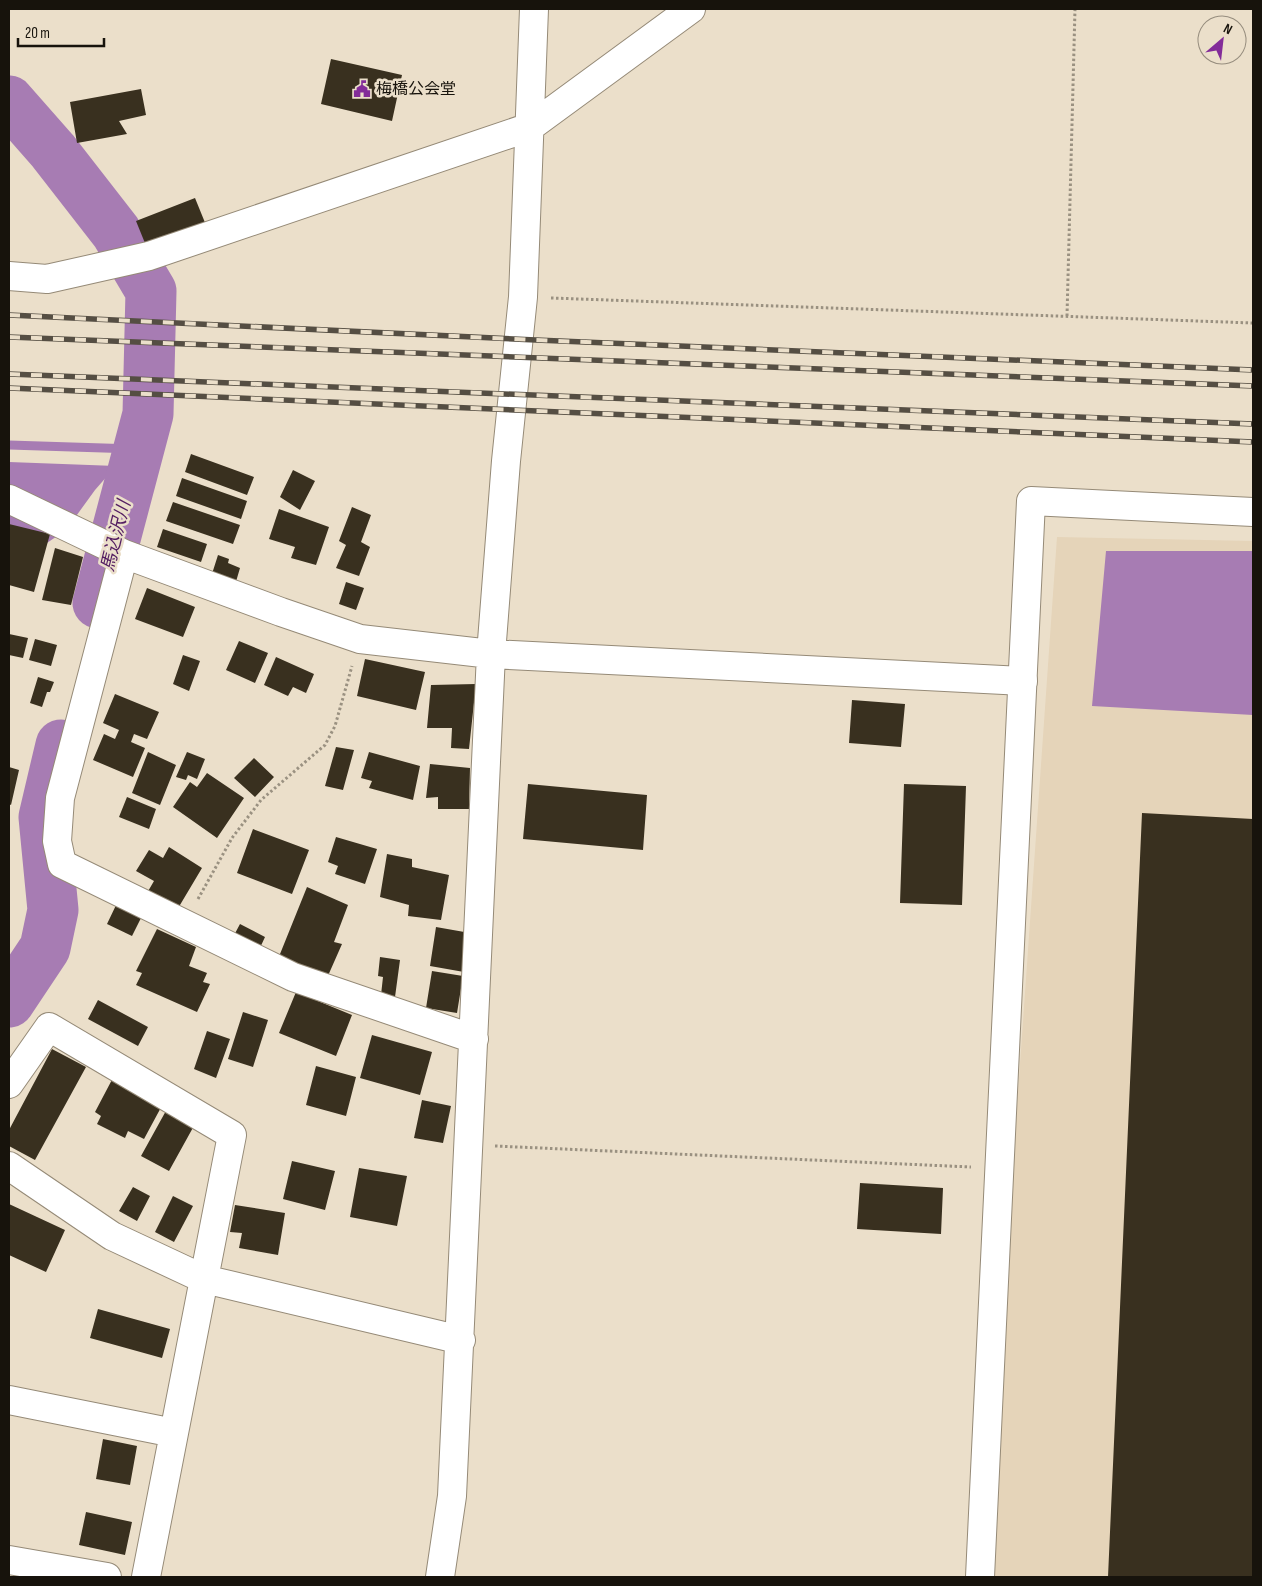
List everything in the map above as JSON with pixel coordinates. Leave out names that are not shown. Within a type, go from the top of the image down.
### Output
[{"type":"street","points":[[440,1577],[452,1496],[491,654],[506,461],[523,297],[534,9]]},
{"type":"street","points":[[9,276],[47,278],[149,256],[530,127],[691,9]]},
{"type":"street","points":[[9,499],[114,550],[281,612],[360,638],[491,654],[1023,681]]},
{"type":"street","points":[[980,1577],[1031,501],[1253,512]]},
{"type":"street","points":[[114,550],[60,798],[57,841],[62,864],[293,977],[474,1039]]},
{"type":"street","points":[[9,1084],[49,1027],[232,1135],[146,1577]]},
{"type":"street","points":[[9,1166],[112,1236],[204,1279],[460,1340]]},
{"type":"street","points":[[9,1400],[174,1433]]},
{"type":"street","points":[[9,1560],[107,1577]]},
{"type":"path","points":[[1066,316],[1075,9]]},
{"type":"path","points":[[523,297],[1253,323]]},
{"type":"path","points":[[184,924],[232,838],[261,800],[325,745],[335,726],[360,638]]},
{"type":"path","points":[[469,1145],[999,1169]]},
{"type":"shaded area","points":[[9,462],[116,466],[95,490],[66,530],[44,545],[9,534]]},
{"type":"shaded area","points":[[1057,537],[1253,541],[1253,1577],[984,1577]]},
{"type":"shaded area","points":[[1106,551],[1253,551],[1253,715],[1092,706]]},
{"type":"building","name":"梅橋公会堂","points":[[331,59],[402,75],[392,121],[321,104]]},
{"type":"building","points":[[141,89],[146,115],[119,121],[127,134],[77,143],[70,102]]},
{"type":"building","points":[[195,198],[208,230],[149,253],[136,221]]},
{"type":"building","points":[[191,454],[254,477],[247,495],[185,472]]},
{"type":"building","points":[[293,470],[315,481],[300,510],[280,497]]},
{"type":"building","points":[[182,478],[247,501],[241,519],[176,496]]},
{"type":"building","points":[[173,502],[240,525],[233,544],[166,521]]},
{"type":"building","points":[[352,507],[371,515],[361,542],[370,547],[359,576],[336,568],[346,545],[339,541]]},
{"type":"building","points":[[279,509],[329,527],[316,565],[291,558],[295,547],[269,539]]},
{"type":"building","points":[[9,524],[50,534],[34,592],[9,585]]},
{"type":"building","points":[[163,529],[207,544],[201,562],[157,547]]},
{"type":"building","points":[[55,548],[83,557],[71,605],[42,600]]},
{"type":"building","points":[[218,555],[229,559],[228,563],[240,568],[235,585],[211,577]]},
{"type":"building","points":[[346,582],[364,588],[356,610],[339,604]]},
{"type":"building","points":[[147,588],[195,607],[183,637],[135,619]]},
{"type":"building","points":[[9,634],[28,638],[23,658],[9,655]]},
{"type":"building","points":[[35,639],[57,645],[51,666],[29,660]]},
{"type":"building","points":[[239,641],[268,653],[255,683],[226,670]]},
{"type":"building","points":[[183,655],[200,661],[189,691],[173,684]]},
{"type":"building","points":[[276,657],[314,674],[306,693],[293,687],[288,696],[264,685]]},
{"type":"building","points":[[365,659],[425,672],[416,710],[357,696]]},
{"type":"building","points":[[38,677],[54,682],[50,692],[47,692],[42,707],[30,703]]},
{"type":"building","points":[[476,684],[469,749],[451,748],[452,728],[427,728],[431,685]]},
{"type":"building","points":[[115,694],[159,712],[147,739],[134,734],[131,742],[145,748],[133,777],[93,760],[104,734],[115,739],[119,730],[103,723]]},
{"type":"building","points":[[852,700],[905,704],[901,747],[849,743]]},
{"type":"building","points":[[336,747],[354,750],[343,790],[325,786]]},
{"type":"building","points":[[148,752],[176,765],[160,805],[132,793]]},
{"type":"building","points":[[187,752],[205,759],[197,779],[188,775],[186,780],[176,777]]},
{"type":"building","points":[[369,752],[420,766],[413,800],[369,788],[372,781],[361,778]]},
{"type":"building","points":[[254,758],[274,777],[255,797],[234,778]]},
{"type":"building","points":[[430,764],[470,768],[469,809],[438,809],[438,797],[426,798]]},
{"type":"building","points":[[9,767],[19,770],[11,805],[9,804]]},
{"type":"building","points":[[207,773],[244,798],[217,838],[173,807],[190,782],[197,787]]},
{"type":"building","points":[[528,784],[647,795],[643,850],[523,839]]},
{"type":"building","points":[[904,784],[966,786],[962,905],[900,903]]},
{"type":"building","points":[[127,797],[156,809],[149,829],[119,817]]},
{"type":"building","points":[[1142,813],[1253,819],[1253,1577],[1108,1577]]},
{"type":"building","points":[[253,829],[309,850],[292,894],[237,873]]},
{"type":"building","points":[[336,837],[377,849],[365,884],[335,874],[338,866],[328,862]]},
{"type":"building","points":[[169,847],[202,868],[177,910],[147,893],[154,881],[136,871],[149,850],[163,858]]},
{"type":"building","points":[[387,854],[412,859],[412,867],[449,875],[441,920],[408,916],[409,905],[380,897]]},
{"type":"building","points":[[307,887],[348,905],[334,942],[342,944],[327,978],[278,959]]},
{"type":"building","points":[[118,901],[143,914],[132,936],[107,924]]},
{"type":"building","points":[[240,924],[265,937],[259,950],[232,939]]},
{"type":"building","points":[[436,927],[470,933],[464,972],[430,966]]},
{"type":"building","points":[[157,929],[196,947],[189,966],[207,973],[203,982],[210,984],[197,1012],[136,985],[142,973],[136,971]]},
{"type":"building","points":[[380,957],[400,960],[395,997],[381,995],[383,977],[378,976]]},
{"type":"building","points":[[432,971],[463,976],[457,1013],[426,1008]]},
{"type":"building","points":[[296,992],[352,1015],[336,1056],[279,1033]]},
{"type":"building","points":[[98,1000],[148,1027],[138,1046],[88,1019]]},
{"type":"building","points":[[243,1012],[268,1020],[253,1067],[228,1059]]},
{"type":"building","points":[[207,1031],[230,1039],[216,1078],[194,1069]]},
{"type":"building","points":[[372,1035],[432,1052],[420,1095],[360,1078]]},
{"type":"building","points":[[52,1049],[86,1067],[35,1160],[9,1146],[9,1130]]},
{"type":"building","points":[[316,1066],[356,1077],[346,1116],[306,1105]]},
{"type":"building","points":[[115,1074],[165,1100],[144,1139],[128,1131],[125,1138],[97,1124],[101,1116],[95,1112]]},
{"type":"building","points":[[422,1100],[451,1106],[443,1143],[414,1138]]},
{"type":"building","points":[[167,1109],[195,1124],[169,1171],[141,1156]]},
{"type":"building","points":[[292,1161],[335,1171],[325,1210],[283,1199]]},
{"type":"building","points":[[359,1168],[407,1176],[397,1226],[350,1217]]},
{"type":"building","points":[[860,1183],[943,1188],[941,1234],[857,1229]]},
{"type":"building","points":[[133,1187],[150,1196],[137,1221],[119,1211]]},
{"type":"building","points":[[173,1196],[193,1206],[174,1242],[155,1232]]},
{"type":"building","points":[[9,1204],[65,1230],[46,1272],[9,1255]]},
{"type":"building","points":[[235,1205],[285,1213],[278,1255],[239,1248],[242,1233],[230,1232]]},
{"type":"building","points":[[98,1309],[170,1329],[162,1358],[90,1338]]},
{"type":"building","points":[[103,1439],[137,1446],[130,1485],[96,1479]]},
{"type":"building","points":[[86,1512],[132,1522],[125,1555],[79,1545]]},
{"type":"waterway","name":"馬込沢川","points":[[9,101],[53,151],[116,232],[151,291],[148,414],[98,603]]},
{"type":"waterway","points":[[9,445],[135,449],[148,414]]},
{"type":"waterway","name":"馬込沢川","points":[[9,1002],[45,948],[53,910],[44,817],[61,745]]},
{"type":"railway","points":[[9,315],[536,340],[1253,370]]},
{"type":"railway","points":[[9,337],[1253,386]]},
{"type":"railway","points":[[9,374],[1253,424]]},
{"type":"railway","points":[[9,388],[1253,442]]},
{"type":"place","name":"梅橋公会堂","points":[[362,89]]}]
